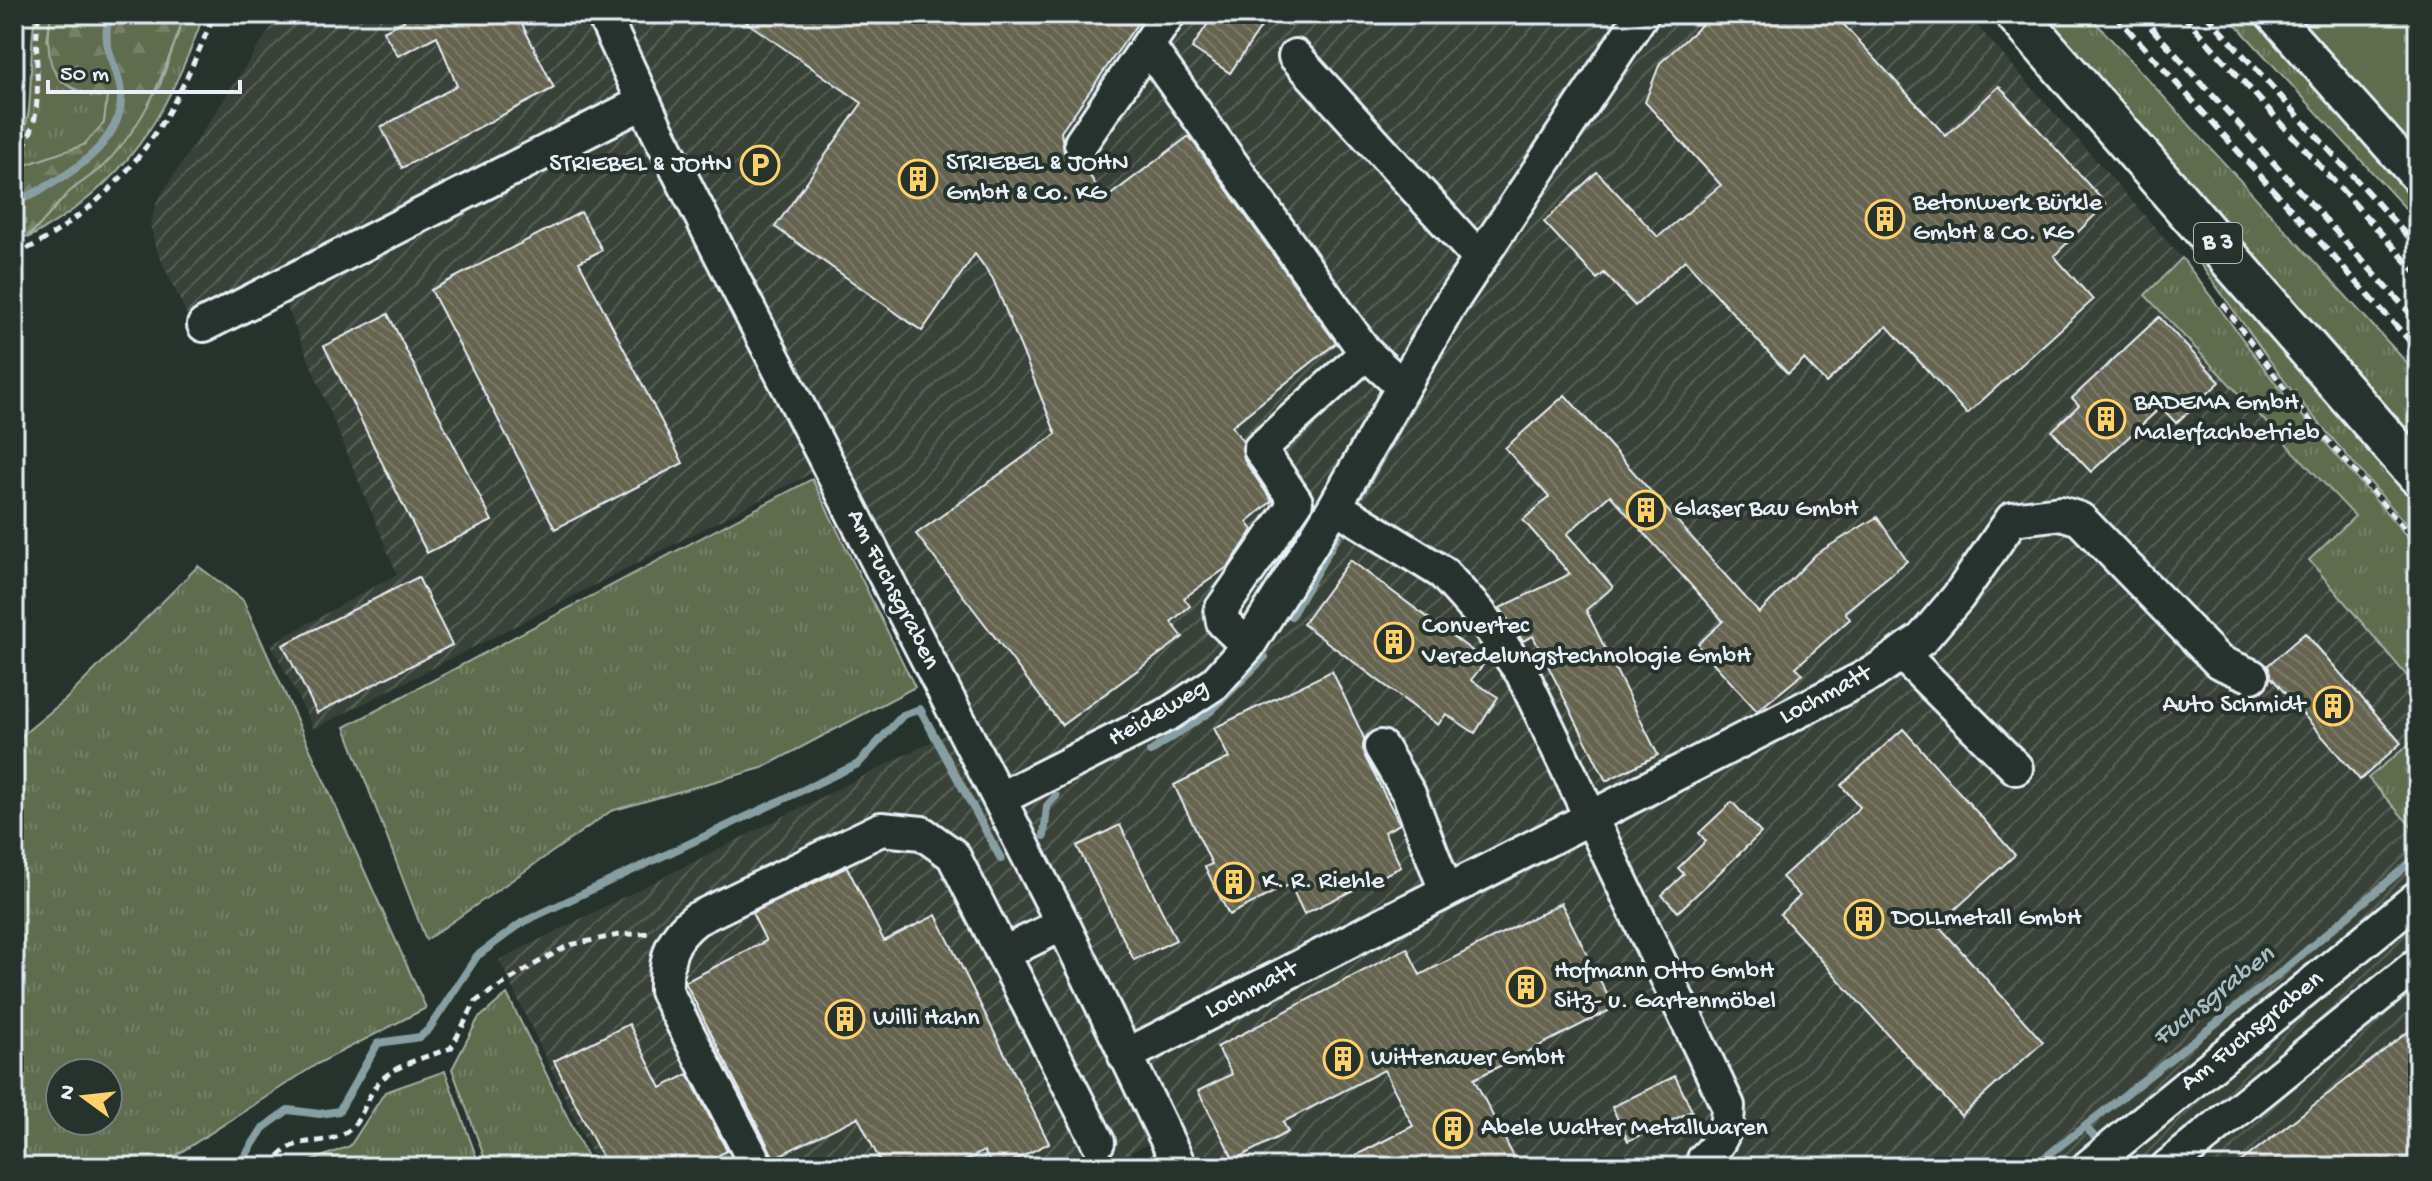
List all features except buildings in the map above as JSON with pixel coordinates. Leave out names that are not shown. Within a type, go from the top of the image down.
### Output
[{"type":"main road","name":"B 3","points":[[2016,14],[2418,475]]},
{"type":"street","name":"Am Fuchsgraben","points":[[604,14],[644,102],[1063,924],[1180,1167]]},
{"type":"street","points":[[1081,143],[1169,14]]},
{"type":"street","points":[[2272,14],[2418,178]]},
{"type":"street","name":"Heideweg","points":[[999,799],[1170,713],[1214,684],[1248,646],[1331,514],[1449,306],[1639,15]]},
{"type":"street","points":[[1148,46],[1366,353],[1403,387]]},
{"type":"street","points":[[1295,56],[1480,259]]},
{"type":"street","points":[[204,325],[644,102]]},
{"type":"street","points":[[1366,353],[1260,449],[1296,502],[1331,514],[1443,573],[1480,614],[1522,673],[1728,1106],[1728,1123],[1719,1145],[1704,1159]]},
{"type":"street","points":[[1248,646],[1223,622],[1221,610],[1296,502]]},
{"type":"street","name":"Lochmatt","points":[[1125,1056],[1873,673],[1922,639],[1958,597],[2012,519],[2061,513],[2080,519],[2219,662],[2252,676]]},
{"type":"street","points":[[1901,653],[2016,768]]},
{"type":"street","points":[[1381,747],[1409,794],[1446,891]]},
{"type":"street","points":[[757,1167],[666,991],[667,959],[680,932],[696,919],[881,829],[922,833],[953,855],[1098,1142]]},
{"type":"street","name":"Am Fuchsgraben","points":[[2088,1167],[2412,913]]},
{"type":"street","points":[[1004,953],[1063,924]]},
{"type":"street","points":[[2167,1167],[2418,964]]},
{"type":"path","points":[[14,158],[30,143],[37,113],[39,14]]},
{"type":"path","points":[[14,254],[62,229],[123,177],[156,136],[183,88],[214,14]]},
{"type":"path","points":[[269,1167],[298,1141],[344,1133],[357,1121],[377,1085],[392,1070],[451,1048],[476,1001],[544,959],[569,945],[619,935],[680,932]]},
{"type":"shaded area","points":[[280,14],[1967,14],[2182,258],[2145,295],[2355,517],[2309,561],[2418,689],[2418,1167],[2141,1167],[2129,1153],[2112,1167],[1165,1167],[1152,1142],[1101,1167],[598,1167],[499,960],[945,735],[814,472],[314,729],[271,644],[397,574],[284,300],[199,341],[156,249],[150,224],[157,201]]},
{"type":"green space","points":[[35,14],[51,14],[47,41],[91,96],[107,97],[104,123],[84,145],[14,169],[29,109]]},
{"type":"green space","points":[[51,14],[185,14],[162,76],[132,132],[103,166],[68,193],[30,233],[14,242],[14,169],[84,145],[104,123],[107,97],[74,89],[55,72],[48,48]]},
{"type":"green space","points":[[185,14],[204,14],[175,84],[139,144],[92,195],[28,238],[69,192],[102,167],[160,85]]},
{"type":"green space","points":[[2041,14],[2088,14],[2418,375],[2418,445]]},
{"type":"green space","points":[[2226,14],[2255,14],[2418,194],[2418,222]]},
{"type":"green space","points":[[2281,14],[2418,14],[2418,165]]},
{"type":"green space","points":[[2197,244],[2418,496],[2418,538],[2294,394],[2190,250]]},
{"type":"green space","points":[[2182,258],[2286,397],[2418,549],[2418,689],[2309,560],[2355,516],[2145,295]]},
{"type":"green space","points":[[812,479],[915,687],[762,768],[611,811],[426,940],[345,727]]},
{"type":"green space","points":[[198,566],[243,600],[426,1008],[317,1064],[158,1167],[14,1167],[14,742],[66,699]]},
{"type":"green space","points":[[2418,737],[2418,834],[2368,778]]},
{"type":"green space","points":[[507,994],[592,1167],[488,1167],[452,1069],[478,1019]]},
{"type":"green space","points":[[445,1071],[480,1167],[295,1167],[350,1146],[385,1092]]},
{"type":"waterway","points":[[14,203],[51,184],[88,159],[114,126],[120,107],[120,86],[107,43],[110,14]]},
{"type":"waterway","points":[[1363,490],[1413,402]]},
{"type":"waterway","points":[[1291,616],[1338,535]]},
{"type":"waterway","points":[[1150,752],[1211,711],[1265,657]]},
{"type":"waterway","points":[[238,1167],[263,1128],[288,1110],[320,1114],[339,1111],[378,1043],[420,1037],[429,1029],[477,956],[523,922],[858,764],[903,715],[920,709],[1001,859]]},
{"type":"waterway","points":[[1044,836],[1047,806],[1056,796]]},
{"type":"waterway","name":"Fuchsgraben","points":[[2033,1167],[2280,973],[2418,856]]},
{"type":"waterway","points":[[2085,1126],[2098,1141]]},
{"type":"railway","points":[[2114,14],[2418,350]]},
{"type":"railway","points":[[2139,14],[2418,322]]},
{"type":"railway","points":[[2182,14],[2418,274]]},
{"type":"railway","points":[[2206,14],[2418,248]]},
{"type":"place","name":"STRIEBEL & JOHN","points":[[760,165]]},
{"type":"place","name":"STRIEBEL & JOHN GmbH & Co. KG","points":[[918,179]]},
{"type":"place","name":"Betonwerk Bürkle GmbH & Co. KG","points":[[1885,219]]},
{"type":"place","name":"BADEMA GmbH Malerfachbetrieb","points":[[2106,419]]},
{"type":"place","name":"Glaser Bau GmbH","points":[[1646,510]]},
{"type":"place","name":"Convertec Veredelungstechnologie GmbH","points":[[1394,642]]},
{"type":"place","name":"Auto Schmidt","points":[[2333,706]]},
{"type":"place","name":"K. R. Riehle","points":[[1234,882]]},
{"type":"place","name":"DOLLmetall GmbH","points":[[1864,919]]},
{"type":"place","name":"Hofmann Otto GmbH Sitz- u. Gartenmöbel","points":[[1526,987]]},
{"type":"place","name":"Willi Hahn","points":[[845,1019]]},
{"type":"place","name":"Wittenauer GmbH","points":[[1343,1059]]},
{"type":"place","name":"Abele Walter Metallwaren","points":[[1453,1129]]}]
